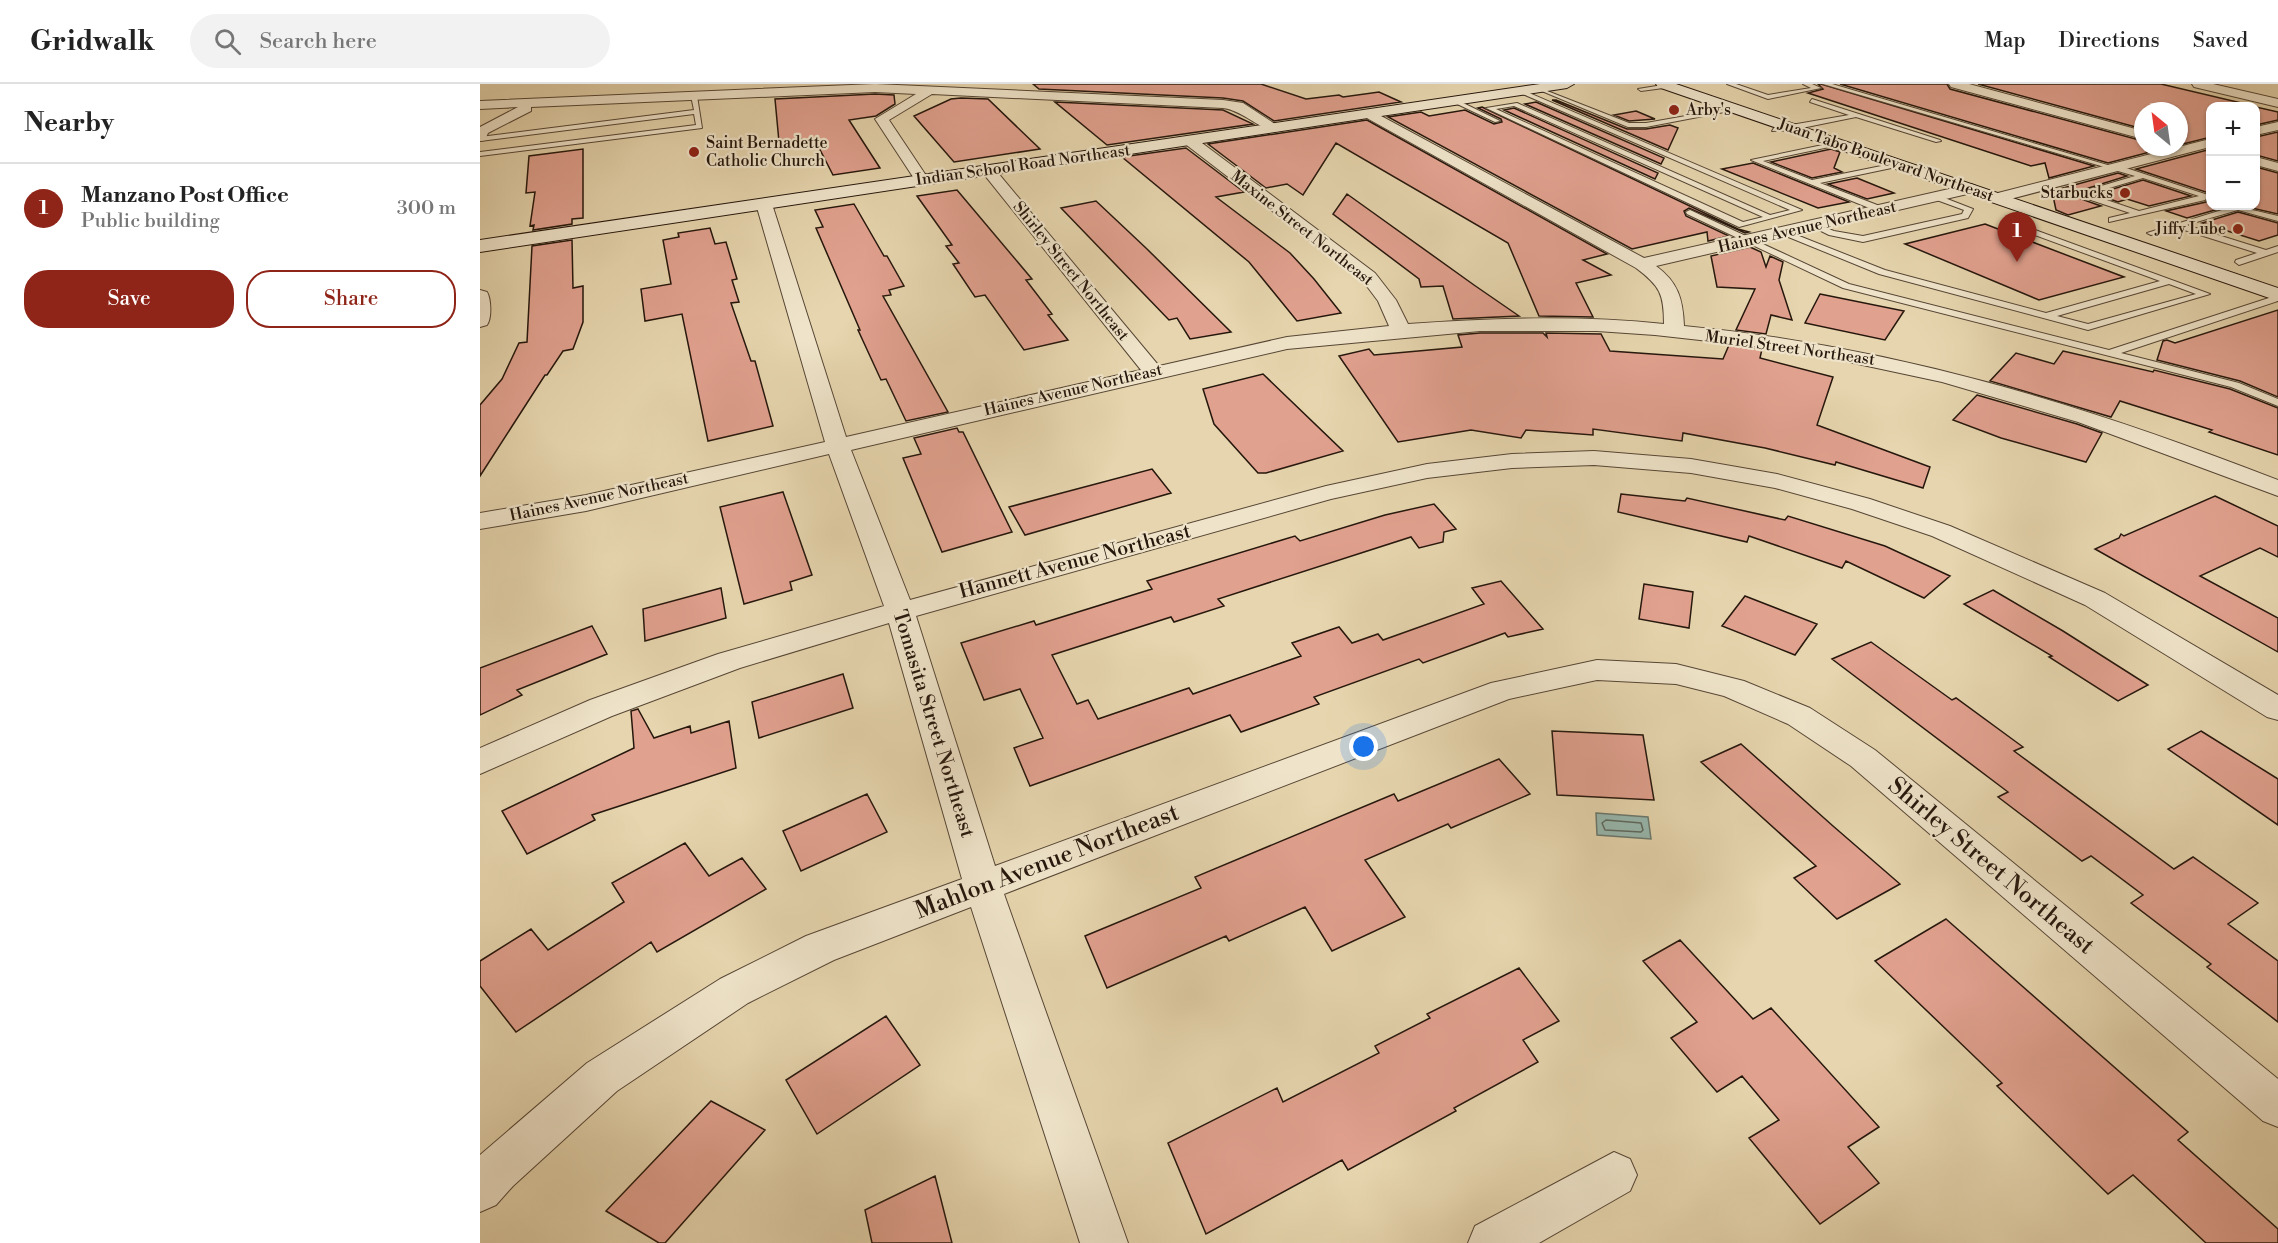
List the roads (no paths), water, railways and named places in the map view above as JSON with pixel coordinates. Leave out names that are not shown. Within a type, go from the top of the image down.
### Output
[{"type":"main road","name":"Indian School Road Northeast","points":[[480,246],[1567,84]]},
{"type":"main road","name":"Juan Tabo Boulevard Northeast","points":[[1666,85],[1694,92],[1746,98],[2057,202]]},
{"type":"main road","name":"Juan Tabo Boulevard Northeast","points":[[1746,98],[1791,128],[2278,296]]},
{"type":"main road","points":[[2079,209],[2268,272]]},
{"type":"street","points":[[1955,84],[2134,133]]},
{"type":"street","points":[[2198,84],[2278,103]]},
{"type":"street","points":[[480,105],[694,96],[759,97],[875,88],[1223,104],[1239,106],[1274,128]]},
{"type":"street","points":[[480,138],[482,130],[561,89]]},
{"type":"street","points":[[922,180],[882,119],[931,90]]},
{"type":"street","points":[[1370,114],[1642,264],[1662,279],[1673,297],[1674,332]]},
{"type":"street","points":[[2260,130],[2278,126]]},
{"type":"street","name":"Maxine Street Northeast","points":[[1189,140],[1369,277],[1387,300],[1400,329]]},
{"type":"street","points":[[1995,198],[2198,146]]},
{"type":"street","points":[[2260,162],[2278,167]]},
{"type":"street","name":"Shirley Street Northeast","points":[[988,170],[1153,372]]},
{"type":"street","name":"Haines Avenue Northeast","points":[[1642,264],[1971,189]]},
{"type":"street","name":"Tomasita Street Northeast","points":[[765,204],[837,444],[900,611],[983,886],[1104,1243]]},
{"type":"street","points":[[480,296],[480,321]]},
{"type":"street","name":"Haines Avenue Northeast","points":[[480,521],[586,503],[1287,343],[1400,329],[1534,324],[1598,325],[1674,332]]},
{"type":"street","name":"Muriel Street Northeast","points":[[1674,332],[1786,345],[1868,359],[1977,384],[2165,444],[2278,489]]},
{"type":"street","name":"Hannett Avenue Northeast","points":[[480,762],[601,708],[729,661],[900,611],[1326,493],[1427,471],[1512,461],[1594,458],[1691,466],[1798,487],[1861,504],[1951,535],[2095,599],[2278,709]]},
{"type":"street","name":"Mahlon Avenue Northeast","points":[[480,1189],[497,1170],[602,1077],[734,991],[820,948],[1502,690],[1597,669],[1676,674]]},
{"type":"street","name":"Shirley Street Northeast","points":[[1676,674],[1733,688],[1799,716],[1863,758],[2278,1106]]},
{"type":"street","points":[[1492,1243],[1614,1175]]},
{"type":"lane","points":[[1730,84],[1763,95]]},
{"type":"lane","points":[[1539,88],[1621,124],[1632,126],[1746,98],[1818,87],[1806,84]]},
{"type":"lane","points":[[1826,84],[2204,195],[2202,198],[2173,206],[2112,220]]},
{"type":"lane","points":[[1641,88],[1666,85]]},
{"type":"lane","points":[[1520,91],[1798,210],[1767,216],[1763,220],[1742,225],[1489,108],[1515,104],[1767,216]]},
{"type":"lane","points":[[1746,98],[1778,92]]},
{"type":"lane","points":[[480,154],[700,127],[694,96]]},
{"type":"lane","points":[[1455,101],[1600,170]]},
{"type":"lane","points":[[1812,101],[1938,141]]},
{"type":"lane","points":[[1588,108],[1606,109]]},
{"type":"lane","points":[[480,138],[697,112]]},
{"type":"lane","points":[[1774,130],[1857,115]]},
{"type":"lane","points":[[1566,144],[1621,134]]},
{"type":"lane","points":[[1838,144],[1755,160],[1882,210]]},
{"type":"lane","points":[[1813,182],[1898,164]]},
{"type":"lane","points":[[2137,213],[2092,198],[2085,195],[2085,192],[2143,176]]},
{"type":"lane","points":[[1668,190],[1724,178]]},
{"type":"lane","points":[[1813,225],[1832,233],[1863,239],[1965,216],[1969,209],[1937,197]]},
{"type":"lane","points":[[2151,233],[2238,207],[2278,219]]},
{"type":"lane","points":[[1684,209],[1846,286],[2235,385],[2278,403]]},
{"type":"lane","points":[[2178,225],[2266,253]]},
{"type":"lane","points":[[1784,232],[1882,272],[2088,327],[2205,294],[2035,232]]},
{"type":"lane","points":[[2228,258],[2266,253],[2278,249]]},
{"type":"lane","points":[[2046,316],[2170,281]]},
{"type":"lane","points":[[2110,353],[2278,296]]},
{"type":"water","points":[[1596,813],[1648,817],[1651,839],[1597,835]]},
{"type":"place","name":"Arby's","points":[[1674,110]]},
{"type":"place","name":"Saint Bernadette Catholic Church","points":[[694,152]]},
{"type":"place","name":"Starbucks","points":[[2125,193]]},
{"type":"place","name":"Jiffy Lube","points":[[2238,229]]},
{"type":"place","name":"Manzano Post Office","points":[[2017,262]]}]
